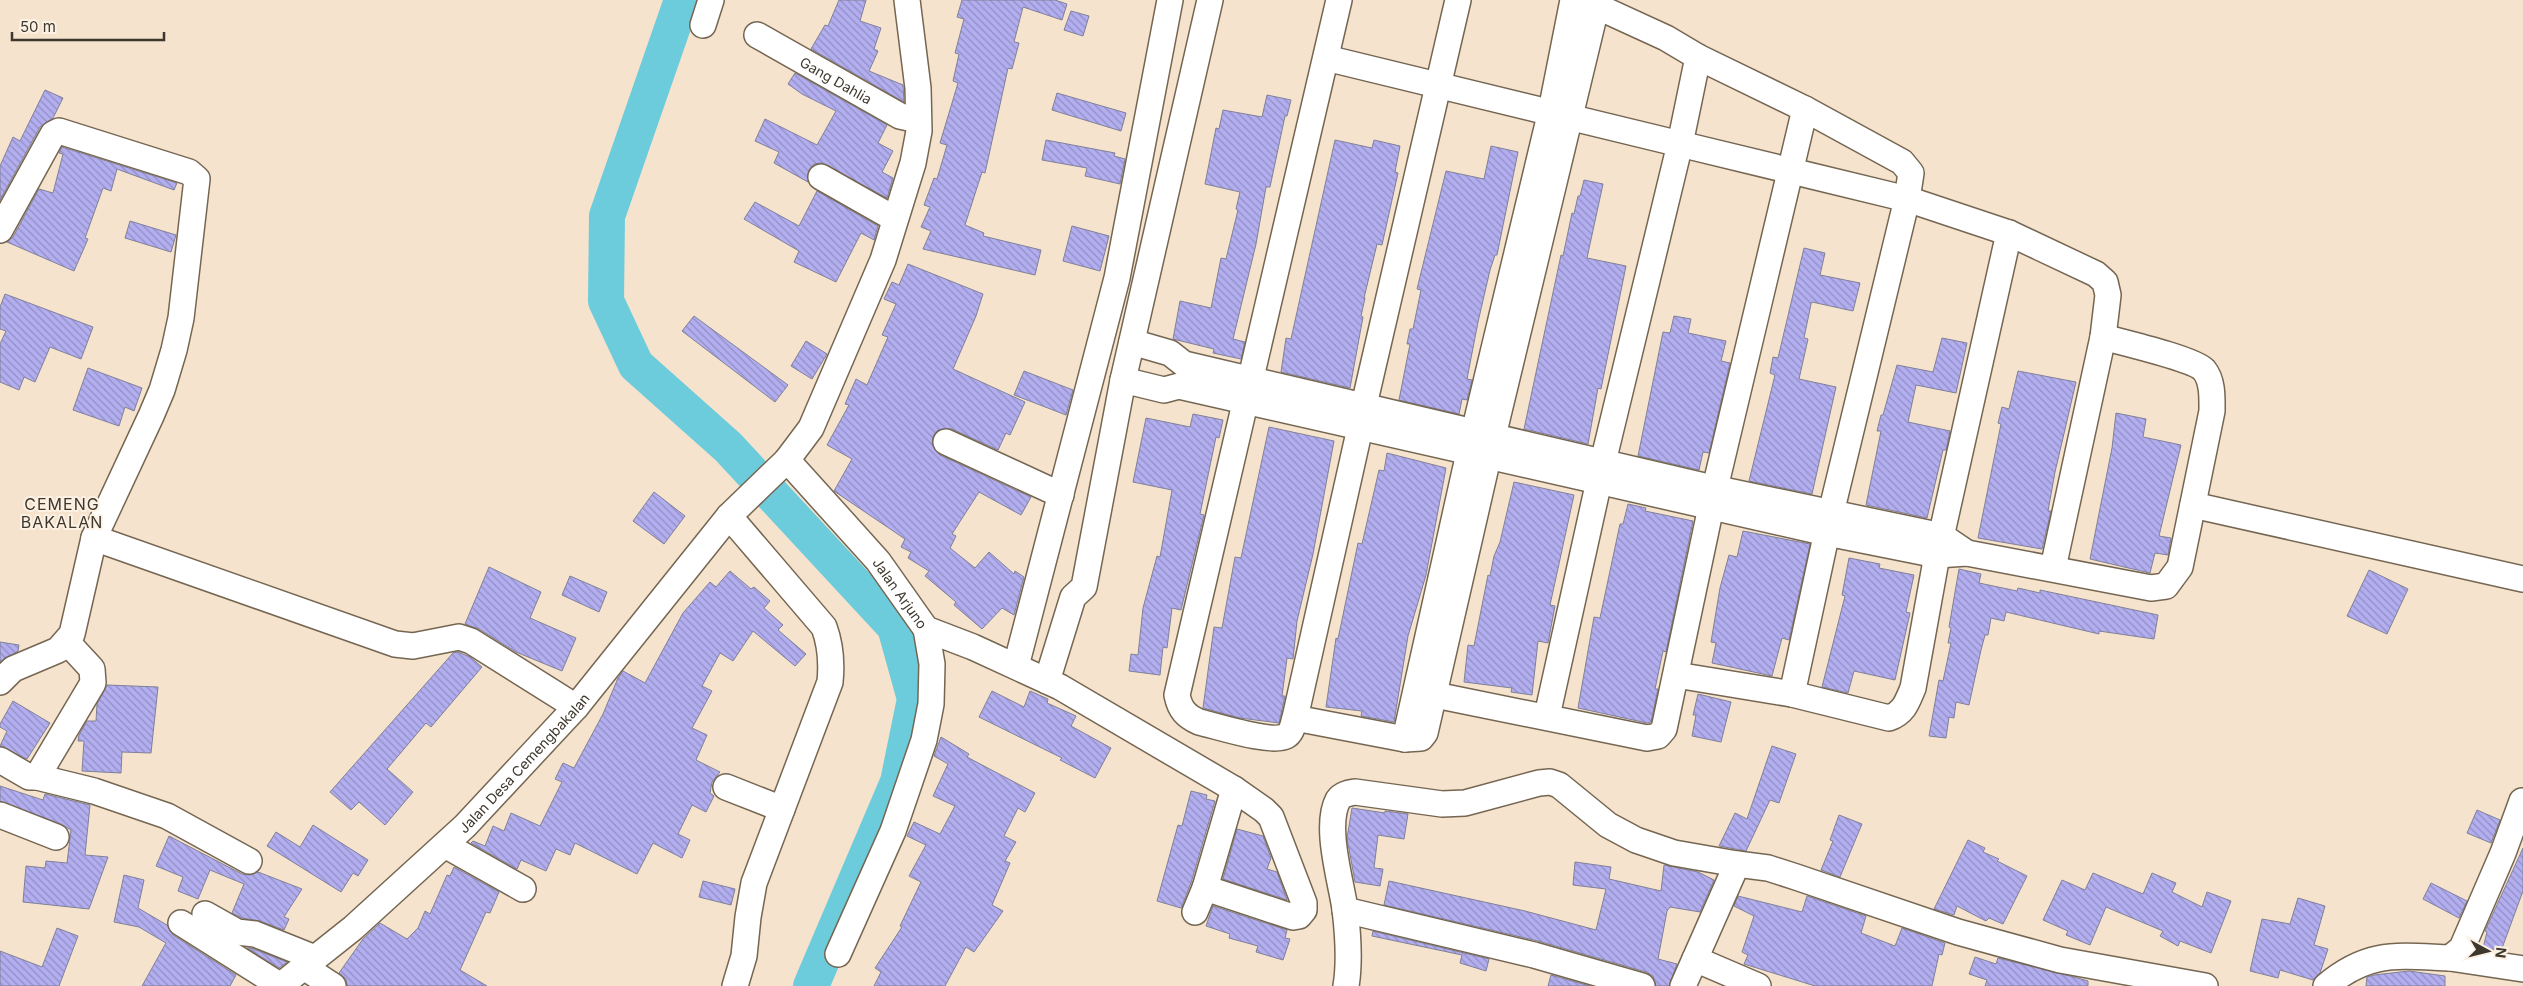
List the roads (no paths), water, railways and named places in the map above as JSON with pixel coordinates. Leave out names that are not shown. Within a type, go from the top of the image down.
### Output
[{"type":"street","points":[[703,24],[711,0]]},
{"type":"street","name":"Jalan Desa Cemengbakalan","points":[[281,986],[353,928],[466,826],[576,707],[732,512],[783,464],[811,428],[883,260],[913,163],[918,120],[916,65],[907,0]]},
{"type":"street","points":[[1016,666],[1117,278],[1170,0]]},
{"type":"street","points":[[1054,684],[1073,597],[1084,587],[1123,380],[1210,0]]},
{"type":"street","points":[[1339,0],[1177,695],[1180,707],[1189,717],[1199,722],[1269,738],[1285,736],[1290,732],[1295,718],[1362,416],[1458,0]]},
{"type":"street","points":[[1405,739],[1481,444],[1560,114],[1584,3],[1666,38],[1698,57],[1805,108],[1902,162],[1911,172],[1907,199],[1829,523],[1792,694]]},
{"type":"street","name":"Gang Dahlia","points":[[757,35],[900,116],[918,120]]},
{"type":"street","points":[[1547,716],[1601,472],[1680,144],[1698,57]]},
{"type":"street","points":[[1326,58],[1907,199],[2009,233],[2096,274],[2105,282],[2108,295],[2103,337],[2053,568]]},
{"type":"street","points":[[1435,695],[1547,716],[1647,738],[1658,736],[1664,729],[1714,497],[1805,108]]},
{"type":"street","points":[[0,230],[52,134],[59,131],[189,172],[198,179],[181,318],[171,358],[151,416],[94,538],[76,622],[67,642],[58,650],[13,669],[0,682]]},
{"type":"street","points":[[821,177],[895,219]]},
{"type":"street","points":[[1676,675],[1792,694],[1889,718],[1899,714],[1906,705],[1913,688],[1940,545],[2009,233]]},
{"type":"street","points":[[1132,342],[1170,352],[1182,375],[1247,391],[1829,523],[2151,588],[2166,586],[2180,567],[2212,411],[2212,390],[2205,371],[2192,361],[2103,337]]},
{"type":"street","points":[[1123,380],[1164,390],[1182,375]]},
{"type":"street","points":[[946,442],[1061,495]]},
{"type":"street","points":[[1295,718],[1405,739],[1422,738],[1426,734],[1435,695],[1481,444]]},
{"type":"street","name":"Jalan Arjuno","points":[[783,464],[878,561],[926,629],[1016,666],[1054,684],[1234,789],[1271,817],[1304,903],[1304,910],[1299,916],[1294,917],[1205,888]]},
{"type":"street","points":[[2193,505],[2523,578]]},
{"type":"street","points":[[732,512],[824,627],[832,661],[830,682],[754,883],[749,908],[744,956],[735,986]]},
{"type":"street","points":[[94,538],[395,644],[412,646],[459,637],[471,641],[576,707]]},
{"type":"street","points":[[838,954],[893,831],[924,740],[931,704],[932,664],[926,629]]},
{"type":"street","points":[[37,777],[93,683],[92,669],[67,642]]},
{"type":"street","points":[[0,760],[29,777],[37,777],[94,791],[167,816],[249,861]]},
{"type":"street","points":[[1346,986],[1348,971],[1345,910],[1336,863],[1335,811],[1339,798],[1346,793],[1355,792],[1442,804],[1465,803],[1540,782],[1550,782],[1568,791],[1608,825],[1636,840],[1674,853],[1768,868],[1958,932],[2068,962],[2205,986]]},
{"type":"street","points":[[726,787],[782,809]]},
{"type":"street","points":[[1195,912],[1205,888],[1234,789]]},
{"type":"street","points":[[2450,958],[2462,948],[2513,856],[2522,801]]},
{"type":"street","points":[[0,815],[56,837]]},
{"type":"street","points":[[445,844],[523,889]]},
{"type":"street","points":[[1683,986],[1737,864]]},
{"type":"street","points":[[1345,910],[1534,955],[1642,986]]},
{"type":"street","points":[[205,914],[237,932],[256,934],[309,963],[333,986]]},
{"type":"street","points":[[181,923],[281,986]]},
{"type":"street","points":[[2326,986],[2364,961],[2380,957],[2450,958],[2523,969]]},
{"type":"street","points":[[1695,958],[1758,986]]},
{"type":"waterway","points":[[682,0],[607,216],[606,301],[636,365],[728,447],[895,627],[915,699],[898,782],[811,986]]},
{"type":"district","name":"CEMENG BAKALAN","points":[[62,513]]}]
